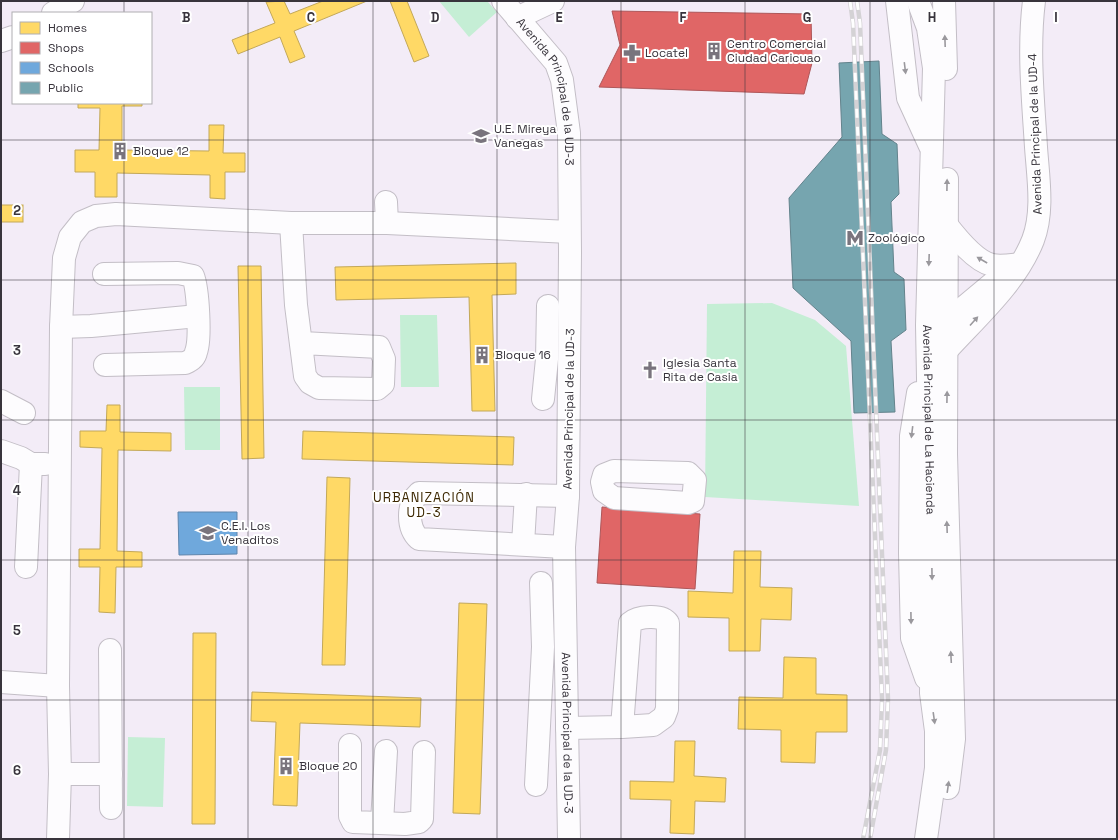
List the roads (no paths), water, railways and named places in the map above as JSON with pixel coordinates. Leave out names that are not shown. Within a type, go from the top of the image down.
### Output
[{"type":"street","points":[[54,12],[73,1]]},
{"type":"street","name":"Avenida Principal de la UD-3","points":[[503,1],[556,63],[562,80],[569,133],[570,232],[568,487],[564,547],[569,839]]},
{"type":"street","points":[[517,18],[553,1]]},
{"type":"street","points":[[897,1],[908,98],[933,151]]},
{"type":"street","name":"Avenida Principal de La Hacienda","points":[[918,1],[928,28],[934,68],[933,151],[936,324],[947,511],[954,739],[940,839]]},
{"type":"street","name":"Avenida Principal de La Hacienda","points":[[936,324],[946,224],[948,138],[944,1]]},
{"type":"street","name":"Avenida Principal de la UD-4","points":[[938,352],[1012,278],[1033,241],[1039,220],[1031,31],[1034,1]]},
{"type":"street","points":[[1,41],[12,37]]},
{"type":"street","points":[[58,839],[60,774],[58,686],[61,327],[64,258],[70,237],[82,222],[96,216],[116,214],[291,223],[386,212],[570,232]]},
{"type":"street","points":[[291,223],[296,305],[302,343]]},
{"type":"street","points":[[946,224],[982,261],[992,265],[1020,264]]},
{"type":"street","name":"Avenida Principal de la UD-4","points":[[936,324],[1020,264]]},
{"type":"street","points":[[104,274],[178,273],[193,276],[197,287],[198,316],[196,352],[192,359],[185,363],[105,365]]},
{"type":"street","points":[[543,399],[547,359],[548,306]]},
{"type":"street","points":[[61,327],[91,326],[198,316]]},
{"type":"street","name":"Avenida Principal de La Hacienda","points":[[926,839],[936,768],[936,732],[931,693],[938,352]]},
{"type":"street","points":[[547,359],[569,361]]},
{"type":"street","points":[[1,401],[24,413]]},
{"type":"street","points":[[1,451],[21,458],[31,464],[60,464]]},
{"type":"street","points":[[26,567],[31,464]]},
{"type":"street","points":[[564,547],[419,539],[413,534],[410,526],[411,503],[419,493],[526,494],[602,482]]},
{"type":"street","points":[[523,544],[526,494]]},
{"type":"street","points":[[536,785],[543,647],[541,583]]},
{"type":"street","points":[[567,728],[622,727],[653,725],[664,717],[667,709],[668,623],[662,618],[640,618],[630,623],[622,727]]},
{"type":"street","points":[[543,647],[566,648]]},
{"type":"street","points":[[110,650],[111,808]]},
{"type":"street","points":[[1,682],[58,686]]},
{"type":"street","points":[[350,745],[351,819],[353,822],[382,823],[407,832],[422,819],[424,752]]},
{"type":"street","points":[[382,823],[386,751]]},
{"type":"street","points":[[60,774],[111,774]]},
{"type":"railway","points":[[850,1],[853,23],[882,699],[880,750],[863,839]]},
{"type":"railway","points":[[857,1],[860,23],[888,699],[886,750],[870,839]]},
{"type":"place","name":"Centro Comercial Ciudad Caricuao","points":[[714,51]]},
{"type":"place","name":"Locatel","points":[[632,53]]},
{"type":"place","name":"U.E. Mireya Vanegas","points":[[481,136]]},
{"type":"place","name":"Bloque 12","points":[[120,151]]},
{"type":"place","name":"Zoológico","points":[[855,238]]},
{"type":"place","name":"Bloque 16","points":[[482,355]]},
{"type":"place","name":"Iglesia Santa Rita de Casia","points":[[650,370]]},
{"type":"place","name":"C.E.I. Los Venaditos","points":[[208,533]]},
{"type":"place","name":"Bloque 20","points":[[286,766]]},
{"type":"district","name":"URBANIZACIÓN UD-3","points":[[424,504]]}]
